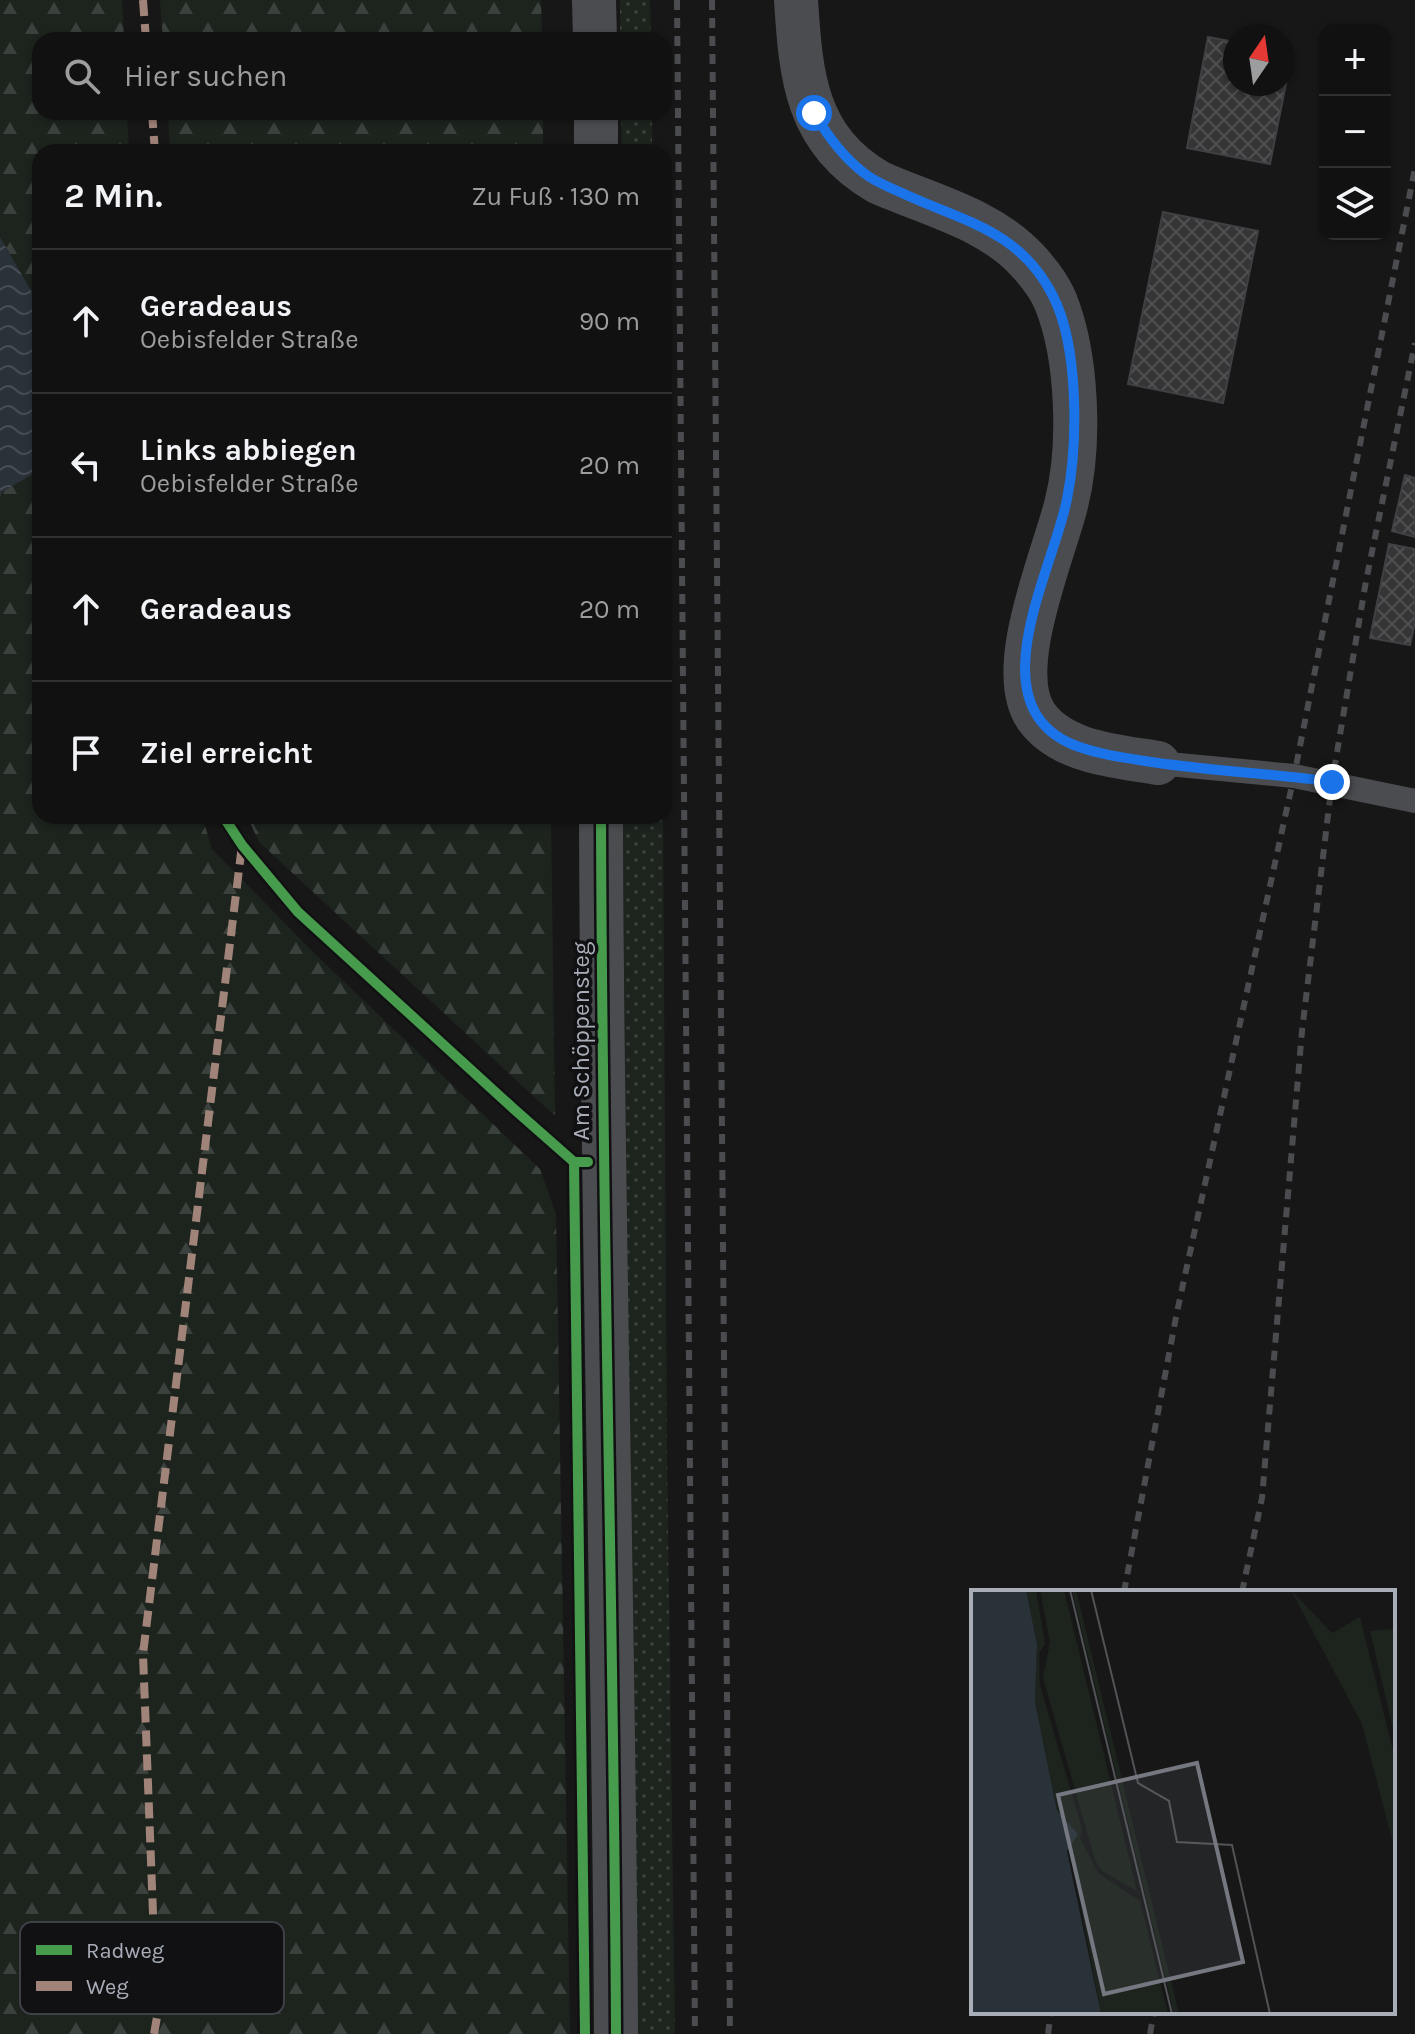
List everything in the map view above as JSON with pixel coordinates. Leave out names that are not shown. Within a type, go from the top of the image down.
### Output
[{"type":"street","points":[[594,0],[595,32]]},
{"type":"street","points":[[796,0],[806,91],[814,113],[828,136],[865,174],[878,182],[994,231],[1027,260],[1054,297],[1073,386],[1073,455],[1067,501],[1024,653],[1030,706],[1045,726],[1074,745],[1158,763]]},
{"type":"street","points":[[596,120],[596,144]]},
{"type":"street","name":"Am Schöppensteg","points":[[601,824],[602,1179],[614,1752],[616,2034]]},
{"type":"lane","points":[[1158,763],[1294,776],[1415,801]]},
{"type":"green space","points":[[0,0],[122,0],[124,32],[32,32],[32,120],[127,120],[129,144],[32,144],[32,292],[0,237]]},
{"type":"green space","points":[[160,0],[541,0],[542,32],[162,32]]},
{"type":"green space","points":[[620,0],[650,0],[651,32],[620,32]]},
{"type":"green space","points":[[168,120],[543,120],[543,144],[170,144]]},
{"type":"green space","points":[[621,120],[652,120],[652,144],[622,144]]},
{"type":"green space","points":[[32,475],[32,824],[204,824],[212,849],[314,953],[540,1169],[556,1214],[570,2034],[0,2034],[2,492]]},
{"type":"green space","points":[[251,824],[551,824],[555,1116],[259,842]]},
{"type":"green space","points":[[623,824],[663,824],[675,2034],[632,2034]]},
{"type":"water","points":[[0,237],[32,292],[32,475],[2,492],[0,498]]},
{"type":"building","points":[[1208,37],[1223,40],[1223,96],[1283,96],[1270,164],[1187,148]]},
{"type":"building","points":[[1163,212],[1258,231],[1223,403],[1128,384]]},
{"type":"building","points":[[1405,475],[1415,478],[1415,537],[1392,531]]},
{"type":"building","points":[[1389,544],[1415,549],[1415,622],[1410,645],[1370,638]]},
{"type":"railway","points":[[677,0],[695,2034]]},
{"type":"railway","points":[[712,0],[730,2034]]},
{"type":"railway","points":[[1124,1590],[1177,1312],[1294,776],[1415,168]]},
{"type":"railway","points":[[1242,1590],[1262,1498],[1302,1031],[1332,782],[1366,581],[1415,343]]},
{"type":"railway","points":[[1048,2034],[1051,2014]]},
{"type":"railway","points":[[1150,2034],[1154,2014]]},
{"type":"marked path","points":[[143,0],[145,32]]},
{"type":"marked path","points":[[153,120],[154,144]]},
{"type":"marked path","points":[[153,1922],[143,1654],[242,845]]},
{"type":"marked path","points":[[154,2034],[157,2014]]},
{"type":"cycle path","points":[[228,824],[298,912],[574,1162],[588,1162]]},
{"type":"cycle path","points":[[601,824],[616,2034]]},
{"type":"cycle path","points":[[574,1162],[585,2034]]},
{"type":"route","points":[[814,113],[828,136],[865,174],[911,197],[994,231],[1027,260],[1054,297],[1073,386],[1074,439],[1067,501],[1024,653],[1026,687],[1036,717],[1059,737],[1074,745],[1115,756],[1220,771],[1332,782]]}]
